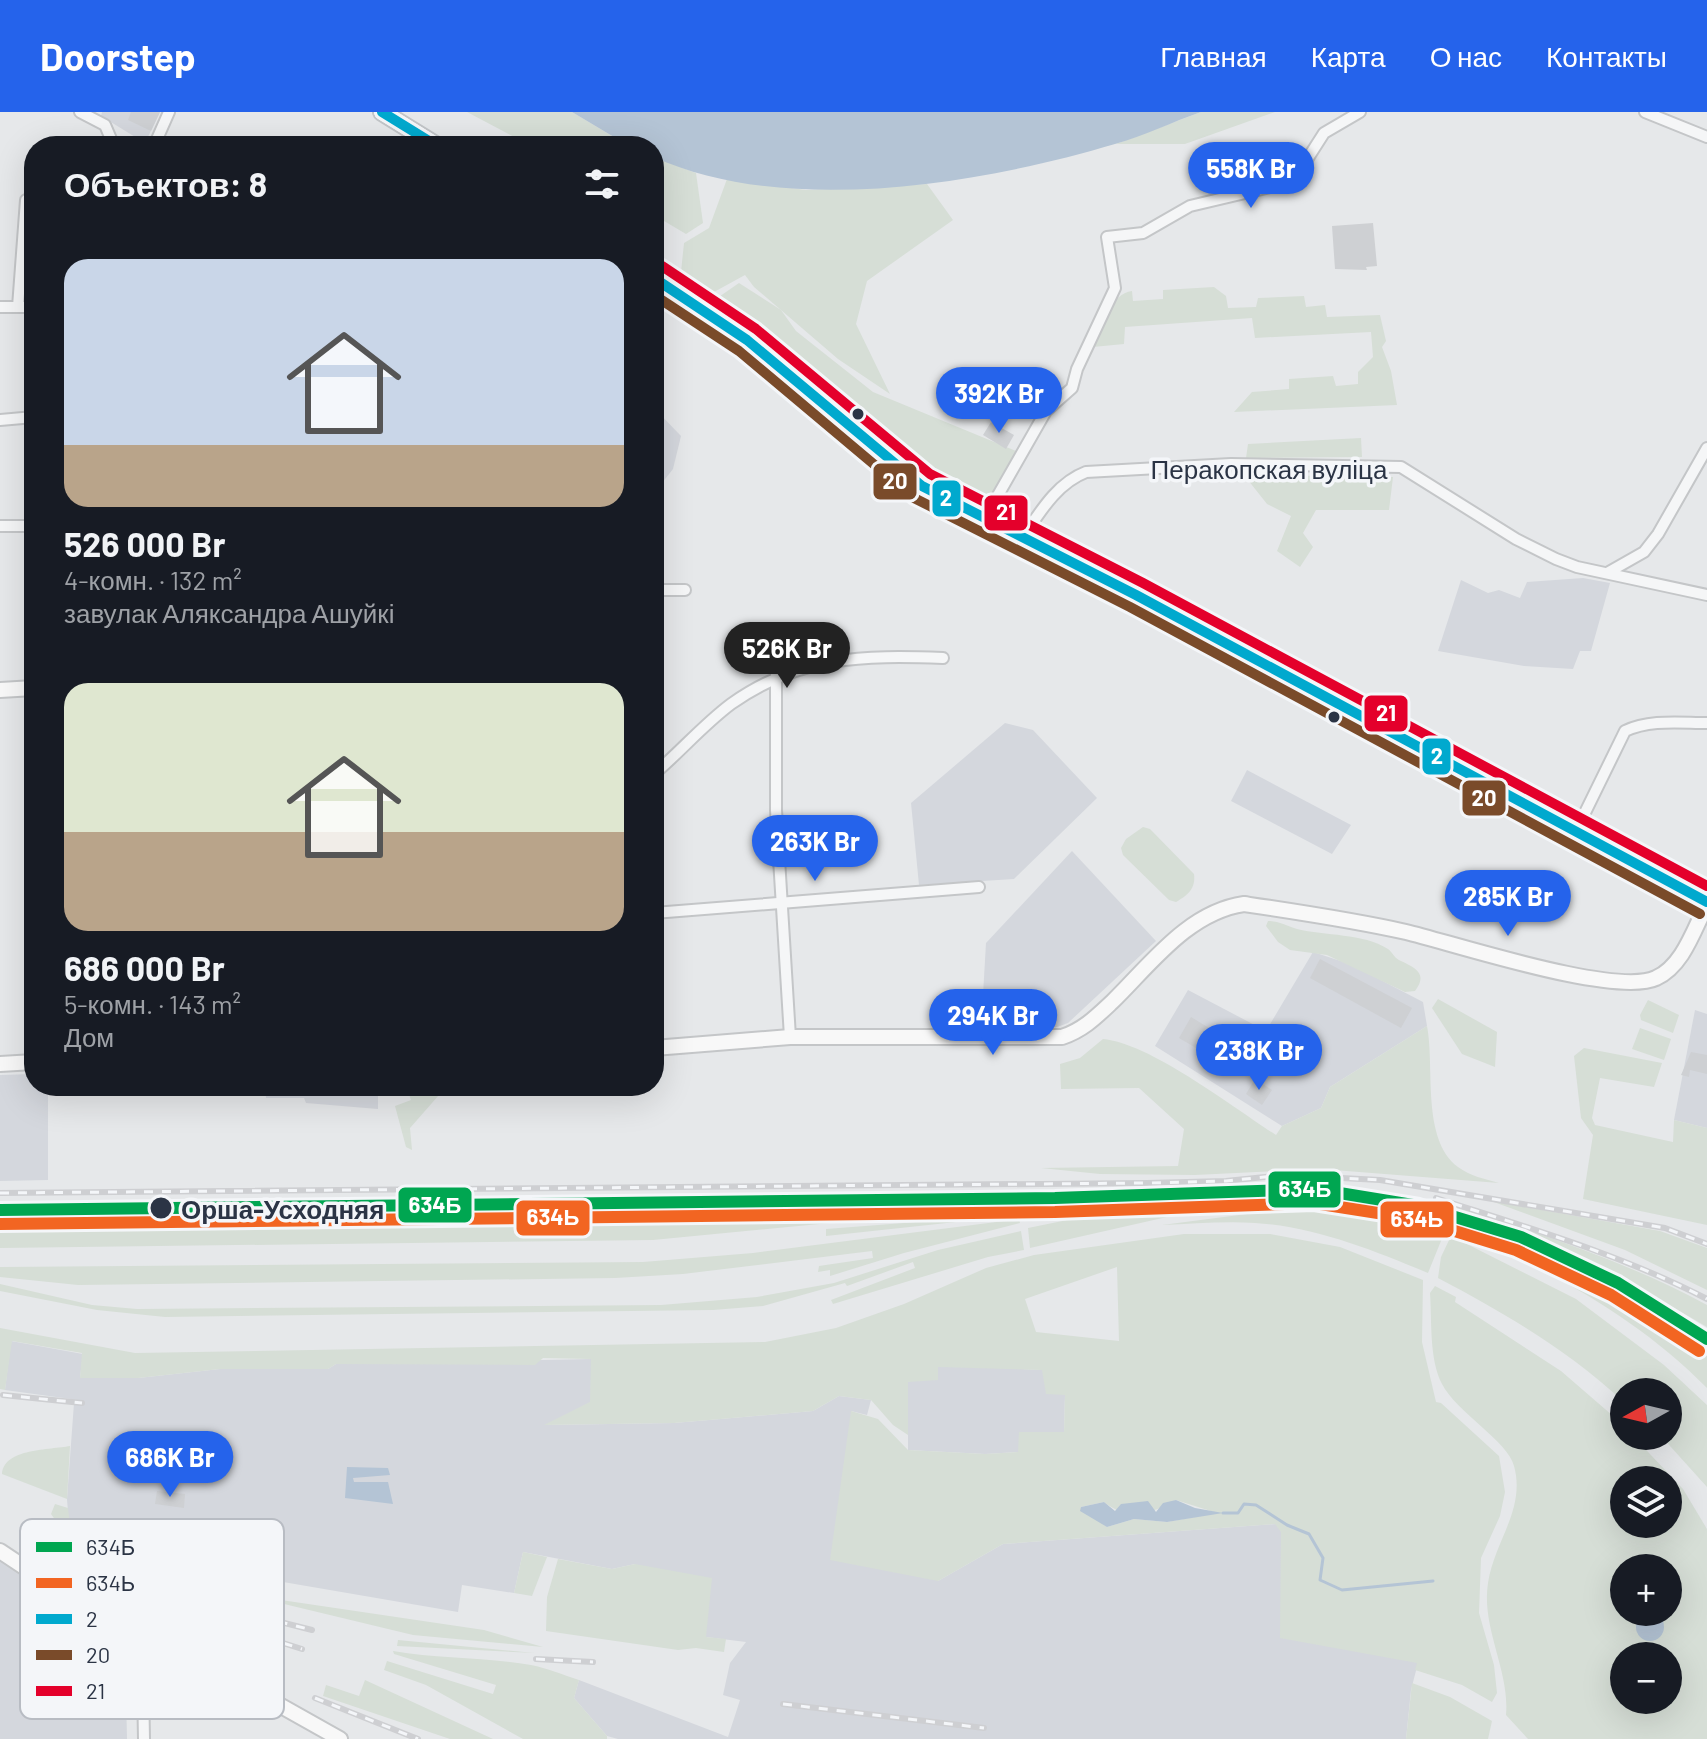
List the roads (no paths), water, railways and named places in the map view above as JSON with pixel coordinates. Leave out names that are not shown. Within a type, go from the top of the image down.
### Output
[{"type":"main road","points":[[382,112],[421,136]]},
{"type":"main road","points":[[664,285],[747,340],[922,486],[1577,829],[1707,903],[1677,961],[1667,972],[1642,983],[1579,975],[1404,932],[1244,904],[1212,913],[1177,938],[1087,1025],[1062,1037],[790,1037],[664,1047]]},
{"type":"main road","points":[[0,690],[24,689]]},
{"type":"main road","points":[[0,1064],[24,1063]]},
{"type":"main road","points":[[0,1551],[20,1564]]},
{"type":"main road","points":[[284,1713],[318,1733],[340,1739]]},
{"type":"street","points":[[80,112],[105,125],[110,136]]},
{"type":"street","points":[[158,136],[169,112]]},
{"type":"street","points":[[985,518],[1046,411],[1072,388],[1077,369],[1115,288],[1107,237],[1143,233],[1190,206],[1287,183],[1301,169],[1324,133],[1360,112]]},
{"type":"street","points":[[1645,112],[1707,137]]},
{"type":"street","points":[[18,307],[24,227]]},
{"type":"street","points":[[0,307],[24,307]]},
{"type":"street","points":[[0,420],[24,418]]},
{"type":"street","points":[[1607,573],[1644,552],[1658,534],[1707,448]]},
{"type":"street","name":"Перакопская вуліца","points":[[1023,537],[1059,489],[1072,477],[1086,472],[1231,464],[1401,467],[1538,552],[1577,567],[1707,595]]},
{"type":"street","points":[[0,526],[24,526]]},
{"type":"street","points":[[664,590],[685,590]]},
{"type":"street","points":[[664,765],[730,705],[776,675],[842,660],[883,656],[943,658]]},
{"type":"street","points":[[776,675],[776,810],[790,1037]]},
{"type":"street","points":[[1577,829],[1625,731],[1653,723],[1707,723]]},
{"type":"street","points":[[664,912],[979,887]]},
{"type":"street","points":[[144,1719],[144,1739]]},
{"type":"water","points":[[572,112],[1201,112],[1126,141],[1062,159],[945,182],[883,188],[822,190],[762,186],[706,175],[664,160],[664,136],[612,136]]},
{"type":"water","points":[[347,1467],[388,1468],[390,1475],[353,1478],[354,1482],[388,1482],[393,1504],[345,1498]]},
{"type":"water","points":[[1176,1500],[1195,1508],[1223,1513],[1167,1522],[1134,1519],[1107,1527],[1080,1511],[1081,1507],[1104,1502],[1115,1511],[1121,1504],[1148,1501],[1156,1512],[1163,1503]]},
{"type":"water","points":[[1636,1626],[1664,1626],[1660,1637],[1650,1641],[1640,1637],[1636,1627]]},
{"type":"waterway","points":[[1223,1513],[1238,1513],[1244,1504],[1256,1505],[1287,1525],[1309,1534],[1323,1558],[1320,1580],[1342,1590],[1433,1581]]},
{"type":"railway","points":[[0,1193],[1147,1183],[1226,1181],[1283,1175],[1380,1180],[1665,1228],[1707,1244]]},
{"type":"railway","points":[[1436,1198],[1608,1255],[1707,1299]]},
{"type":"railway","points":[[3,1395],[82,1403]]},
{"type":"railway","points":[[284,1623],[312,1630]]},
{"type":"railway","points":[[284,1643],[302,1649]]},
{"type":"railway","points":[[536,1659],[593,1662]]},
{"type":"railway","points":[[315,1698],[418,1739]]},
{"type":"railway","points":[[783,1704],[984,1728]]},
{"type":"place","name":"Орша-Усходняя","points":[[161,1208]]}]
